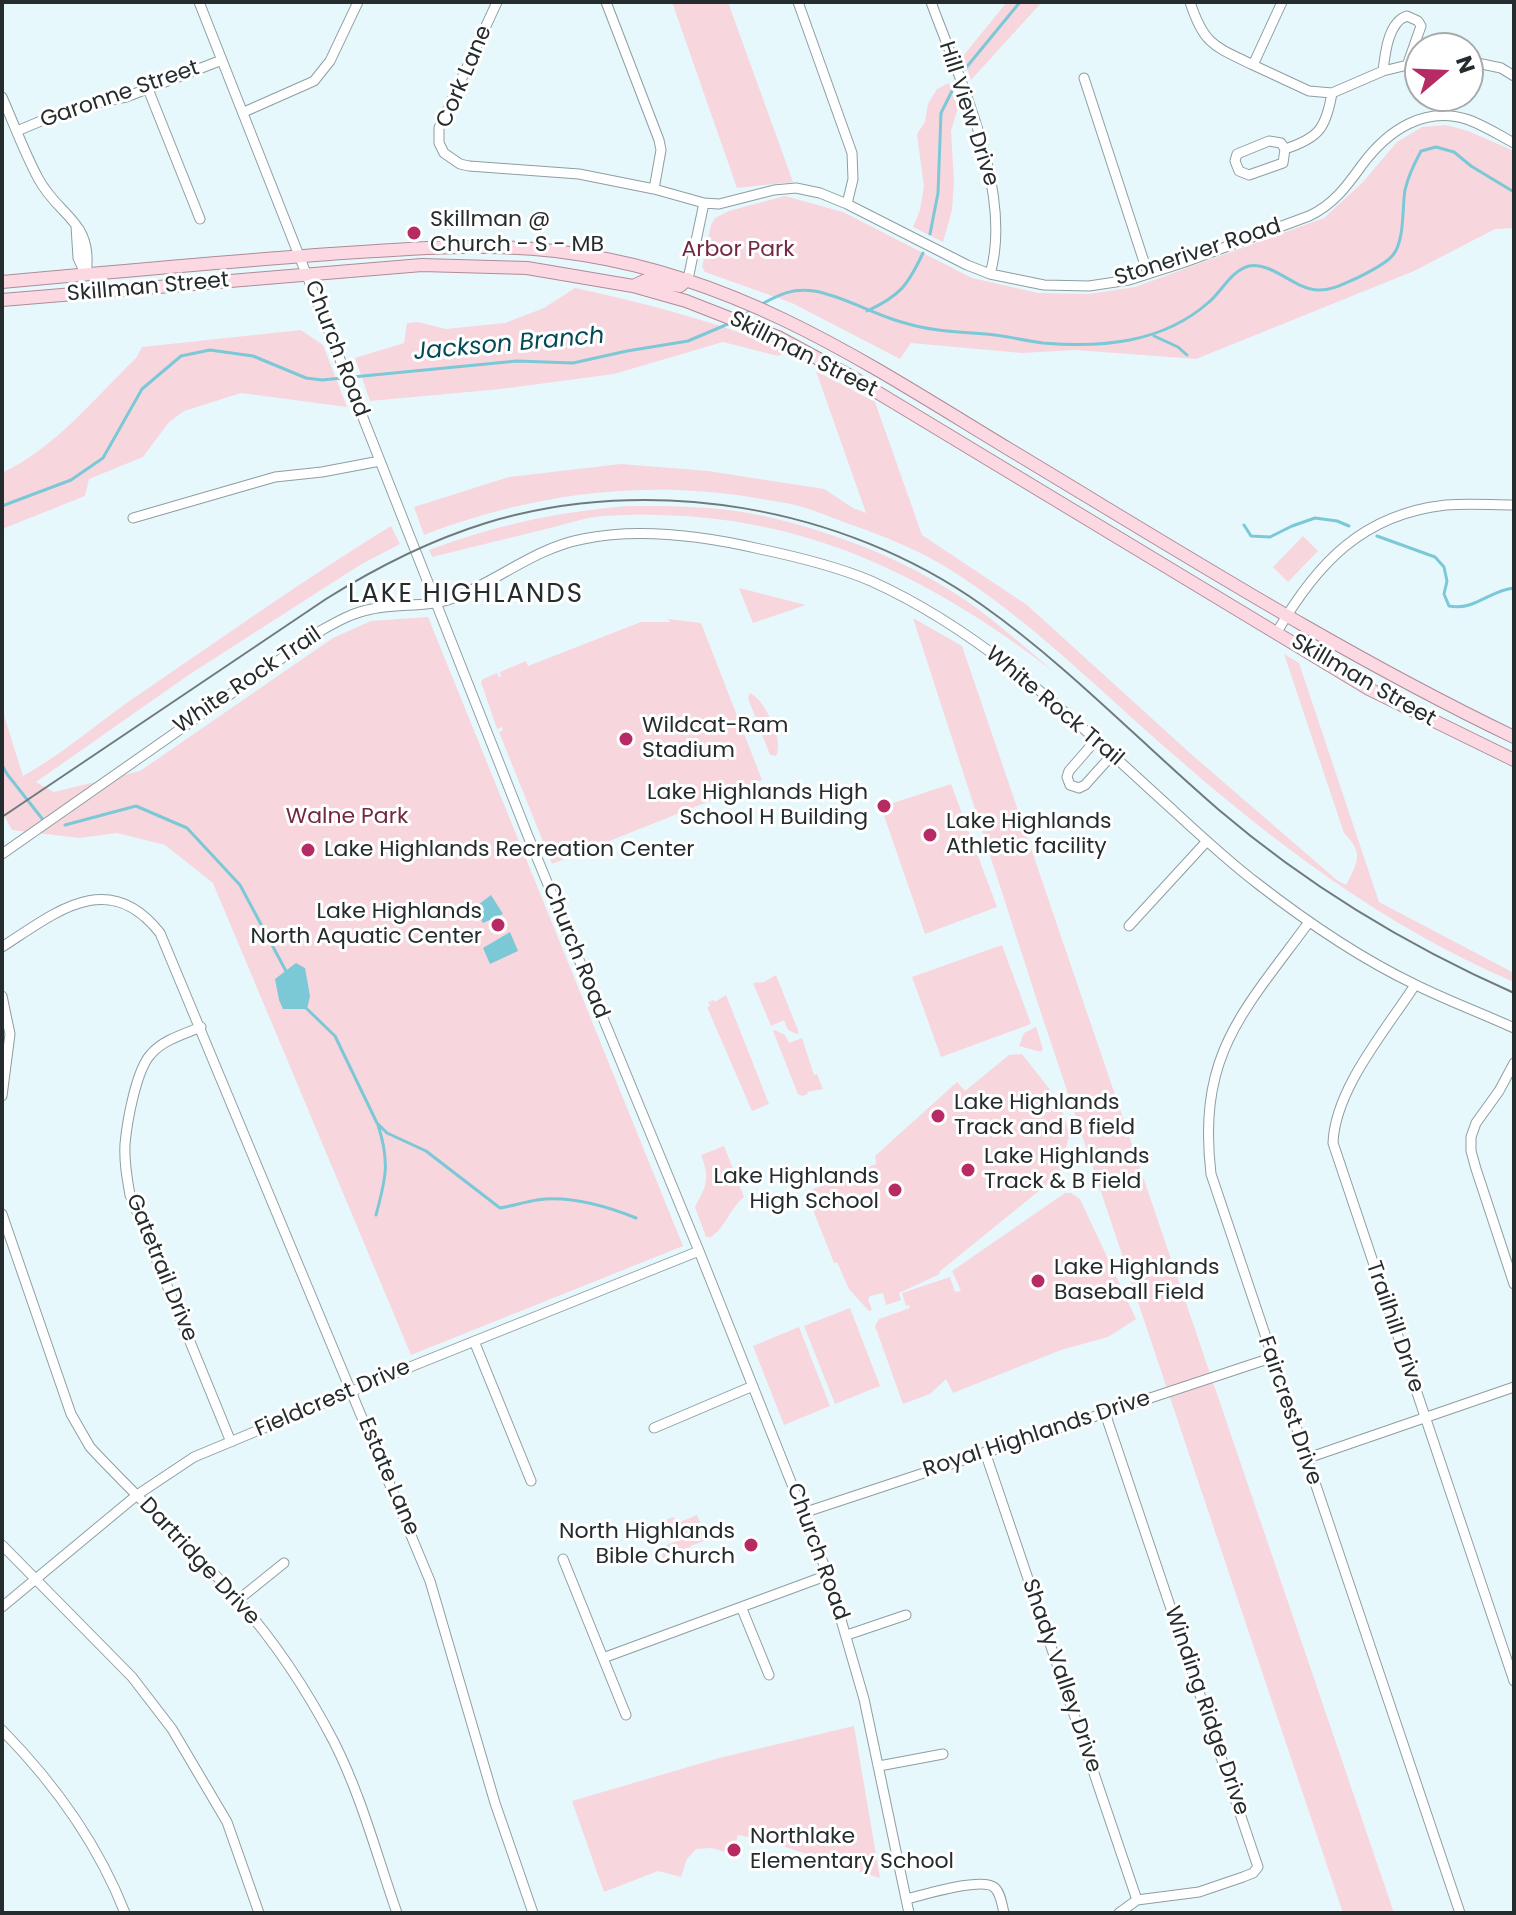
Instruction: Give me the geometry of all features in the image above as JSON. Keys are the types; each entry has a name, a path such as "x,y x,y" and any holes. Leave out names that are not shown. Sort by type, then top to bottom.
{"main road":[{"name":"Skillman Street","path":"2,282 300,256 495,246 586,255 694,281 771,312 829,341 1408,685 1514,737"},
{"name":"Skillman Street","path":"2,300 422,265 480,265 568,273 686,301 730,316 787,342 852,377 1392,701 1514,760"},
{"path":"86,275 89,293"},
{"path":"633,286 646,280 680,286 694,281"},
{"path":"942,432 954,414"}],"street":[{"name":"Church Road","path":"199,2 528,836 828,1575 847,1635 879,1766 909,1913"},
{"path":"244,112 314,81 330,61 358,2"},
{"name":"Cork Lane","path":"497,2 439,128 439,143 444,153 469,166 579,174 654,189"},
{"path":"606,2 659,140 661,150 654,189 704,203 694,281"},
{"path":"798,2 852,153 853,179 847,204"},
{"name":"Hill View Drive","path":"931,2 993,184 998,239 990,274"},
{"path":"1190,2 1197,24 1209,42 1309,91 1332,93 1404,64"},
{"path":"1253,65 1282,2"},
{"path":"1383,71 1386,48 1398,21 1407,16 1418,21 1421,26 1419,32"},
{"name":"Garonne Street","path":"17,131 72,108 126,97 222,60"},
{"path":"1484,63 1514,76"},
{"path":"1084,78 1148,274"},
{"path":"148,89 200,219"},
{"path":"1285,149 1307,141 1323,126 1332,93"},
{"path":"2,97 43,187 76,226 78,258 86,275"},
{"name":"Stoneriver Road","path":"704,203 719,204 760,192 788,188 809,190 847,204 990,274 1068,287 1114,283 1148,274 1321,211 1339,195 1376,147 1400,127 1415,120 1443,115 1456,117 1487,128 1514,143"},
{"path":"1269,141 1281,143 1285,149 1283,163 1249,175 1239,171 1235,161 1241,151 1269,141"},
{"path":"133,518 275,477 380,461"},
{"path":"1277,632 1320,567 1374,526 1398,516 1445,505 1514,505"},
{"name":"White Rock Trail","path":"2,854 322,630 351,615 373,608 437,603 479,588 539,552 585,538 681,536 726,541 835,568 907,599 960,631 1015,669 1207,841 1309,922 1359,955 1415,985 1514,1028"},
{"path":"1095,741 1069,771 1067,777 1070,785 1079,788 1085,785 1112,755"},
{"path":"1129,926 1207,841"},
{"name":"Estate Lane","path":"2,947 64,907 99,898 122,902 142,913 163,939 430,1581 495,1803 533,1913"},
{"name":"Faircrest Drive","path":"1309,922 1239,1018 1214,1073 1207,1142 1211,1174 1460,1913"},
{"name":"Trailhill Drive","path":"1415,985 1347,1090 1334,1125 1333,1143 1514,1681"},
{"path":"2,996 10,1034 2,1096"},
{"name":"Gatetrail Drive","path":"201,1027 161,1044 149,1055 133,1101 125,1144 125,1169 130,1195 231,1442"},
{"path":"1514,1063 1476,1123 1471,1137 1473,1160 1514,1284"},
{"name":"Dartridge Drive","path":"2,1214 75,1422 90,1447 238,1600 266,1635 334,1742 397,1913"},
{"name":"Fieldcrest Drive","path":"2,1607 137,1495 181,1464 352,1391 699,1251"},
{"path":"474,1341 531,1481"},
{"name":"Royal Highlands Drive","path":"803,1513 1271,1358"},
{"path":"654,1428 753,1386"},
{"path":"1305,1459 1514,1387"},
{"name":"Winding Ridge Drive","path":"1105,1413 1258,1867 1253,1873 1199,1892 1137,1900 1119,1913"},
{"name":"Shady Valley Drive","path":"985,1452 1137,1900"},
{"path":"2,1545 132,1677 185,1748 227,1822 259,1913"},
{"path":"563,1559 626,1715"},
{"path":"238,1600 284,1563"},
{"path":"603,1658 828,1575"},
{"path":"742,1609 769,1675"},
{"path":"847,1635 906,1615"},
{"path":"2,1730 66,1803 103,1865 125,1913"},
{"path":"879,1766 943,1754"},
{"path":"906,1899 982,1882 995,1887 1004,1913"}],"green space":[{"path":"672,2 728,2 793,182 737,188"},
{"path":"1007,2 1042,2 971,80 963,56"},
{"path":"949,83 958,108 951,131 952,210 943,242 913,227 924,187 917,134 925,122 928,104 937,89"},
{"name":"Arbor Park","path":"1446,125 1514,151 1514,228 1495,229 1414,271 1196,359 1075,350 1022,353 911,343 900,359 792,303 705,272 702,267 715,218 729,211 785,196 843,212 972,278 1038,293 1089,294 1135,287 1324,218 1362,183 1397,142 1422,127"},
{"path":"575,288 683,315 788,351 778,356 723,342 614,374 501,389 370,401 355,358 404,343 407,323 418,322 446,329 505,323 544,308"},
{"path":"301,330 323,345 347,407 241,393 184,411 169,422 143,457 89,479 85,496 2,529 2,473 57,436 136,358 142,347"},
{"path":"816,371 875,402 922,535 1027,605 1191,754 1346,885 1356,864 1357,852 1344,833 1284,654 1299,663 1379,902 1514,973 1514,982 1419,935 1331,879 1207,783 1007,610 938,562 890,539 794,505 713,492 671,490 587,494 546,500 505,509 424,535 414,507 509,477 621,464 708,471 824,489 866,513"},
{"path":"628,506 673,506 749,513 835,536 891,558 944,586 1001,627 1053,671 1001,633 897,572 787,532 729,521 668,515 603,516 432,557 429,550 527,521"},
{"name":"Walne Park","path":"391,526 400,544 360,565 190,674 36,782 54,792 140,771 333,638 371,621 428,617 683,1246 411,1355 213,883 165,845 117,833 79,838 12,830 2,812 2,709 23,776 258,612"},
{"path":"1303,536 1318,551 1288,582 1273,567"},
{"path":"739,588 806,605 753,623"},
{"path":"913,618 962,646 1394,1913 1343,1913 1044,1022"},
{"name":"Wildcat-Ram Stadium","path":"668,619 701,623 762,780 552,864 499,732 503,730 502,727 497,729 481,682 497,673 501,677 500,672 526,661 528,666 641,622 670,622"},
{"path":"750,693 762,704 772,722 778,741 776,756 770,755 748,698"},
{"name":"Lake Highlands Athletic facility","path":"951,784 997,907 925,934 881,807"},
{"path":"1002,945 1031,1024 941,1057 912,977"},
{"path":"776,975 797,1034 788,1030 784,1020 771,1026 753,983 764,982"},
{"path":"726,995 769,1104 752,1111 707,1007 710,1006 708,1002 715,1002"},
{"path":"1036,1027 1043,1049 1041,1052 1019,1046 1024,1033"},
{"path":"775,1030 785,1035 789,1043 802,1038 814,1075 817,1074 823,1089 802,1096 798,1094"},
{"name":"Lake Highlands Track & B Field","path":"1022,1054 1051,1091 1064,1116 1069,1134 1061,1173 940,1274 899,1293 901,1300 886,1305 883,1293 870,1296 868,1299 872,1310 869,1311 849,1289 837,1262 834,1263 806,1192 876,1164 875,1156 957,1082 965,1091 1009,1055"},
{"path":"724,1146 744,1197 716,1233 706,1237 695,1207 706,1182 701,1155"},
{"name":"Lake Highlands Baseball Field","path":"1065,1193 1080,1199 1136,1319 1108,1337 1061,1350 953,1393 946,1379 930,1394 903,1404 875,1326 879,1319 910,1308 906,1306 902,1293 950,1277 955,1292 961,1291 952,1271"},
{"path":"850,1308 880,1386 835,1404 804,1326"},
{"path":"799,1327 830,1406 784,1425 753,1346"},
{"path":"697,1515 707,1540 662,1560 664,1546 686,1537 688,1541 680,1522"},
{"path":"674,1517 683,1536 671,1541 663,1521"},
{"name":"Northlake Elementary School","path":"854,1726 880,1878 767,1841 738,1835 732,1854 712,1848 696,1849 687,1859 681,1877 658,1871 604,1892 572,1801 719,1758"}],"water":[{"path":"491,895 503,914 483,923 474,908"},
{"path":"510,932 518,951 490,964 483,948"},
{"path":"296,963 305,968 310,996 307,1009 283,1009 275,979"}],"waterway":[{"path":"965,69 1020,2"},
{"path":"930,234 938,193 941,113 953,89"},
{"name":"Jackson Branch","path":"762,304 787,293 814,291 893,320 927,328 1043,343 1087,344 1131,340 1191,316 1232,277 1249,266 1267,268 1308,289 1322,290 1343,284 1381,265 1397,249 1406,185 1421,151 1436,147 1454,152 1514,192"},
{"path":"867,311 902,288 923,253"},
{"name":"Jackson Branch","path":"738,318 752,310"},
{"name":"Jackson Branch","path":"2,506 71,480 103,458 142,389 181,356 210,350 253,356 306,378 322,380 517,361 573,363 688,341 728,324"},
{"path":"1154,336 1178,347 1187,355"},
{"path":"1244,525 1251,536 1270,537 1315,518 1349,526"},
{"path":"1377,536 1435,557 1444,567 1447,581 1444,594 1449,606 1467,606 1514,588"},
{"path":"2,765 44,821"},
{"path":"65,825 136,806 187,828 240,885 287,973"},
{"path":"306,1008 335,1036 377,1123 387,1133 426,1151 500,1208 537,1200 562,1199 600,1206 636,1218"},
{"path":"376,1215 385,1170 378,1125"}],"tram line":[{"path":"2,817 326,599 384,566 444,538 486,523 549,508 613,501 678,501 743,508 807,522 868,543 927,571 982,605 1044,653 1219,810 1288,864 1398,934 1514,993"}],"place":[{"name":"Skillman @ Church - S - MB","path":"414,233"},
{"name":"Wildcat-Ram Stadium","path":"626,739"},
{"name":"Lake Highlands High School H Building","path":"884,806"},
{"name":"Lake Highlands Athletic facility","path":"930,835"},
{"name":"Lake Highlands Recreation Center","path":"308,850"},
{"name":"Lake Highlands North Aquatic Center","path":"498,925"},
{"name":"Lake Highlands Track and B field","path":"938,1116"},
{"name":"Lake Highlands Track & B Field","path":"968,1170"},
{"name":"Lake Highlands High School","path":"895,1190"},
{"name":"Lake Highlands Baseball Field","path":"1038,1281"},
{"name":"North Highlands Bible Church","path":"751,1545"},
{"name":"Northlake Elementary School","path":"734,1850"}],"district":[{"name":"LAKE HIGHLANDS","path":"466,595"}]}
